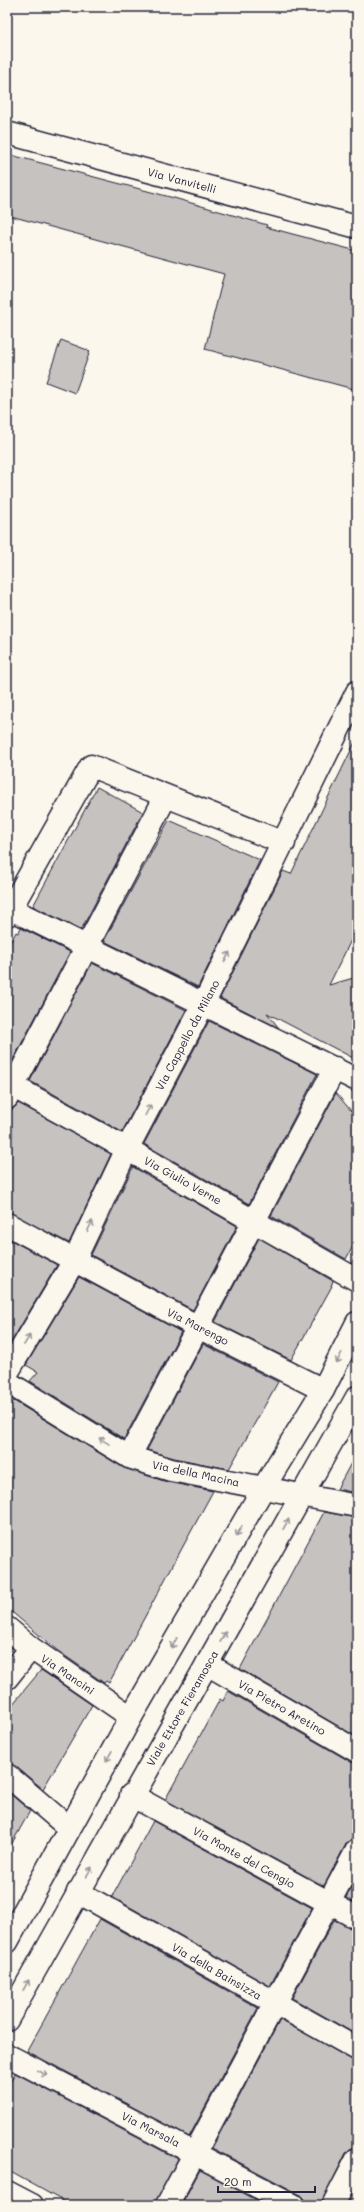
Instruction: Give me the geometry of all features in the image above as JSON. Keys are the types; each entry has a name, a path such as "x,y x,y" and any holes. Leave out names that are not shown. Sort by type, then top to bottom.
{"street":[{"name":"Via Vanvitelli","path":"7,133 357,227"},
{"name":"Via Cappello da Milano","path":"7,1373 74,1261 127,1148 203,1005 357,692"},
{"path":"284,843 91,766 8,910 357,1080"},
{"path":"9,1089 166,796"},
{"path":"129,1457 335,1068"},
{"name":"Via Giulio Verne","path":"9,1089 127,1148 357,1280"},
{"name":"Via Marengo","path":"7,1224 198,1327 323,1390"},
{"path":"7,1942 132,1716 264,1487 323,1390 357,1323"},
{"name":"Via della Macina","path":"7,1382 129,1457 171,1470 357,1506"},
{"name":"Viale Ettore Fieramosca","path":"7,2020 132,1795 357,1397"},
{"name":"Via Mancini","path":"7,1628 31,1648 132,1716"},
{"path":"7,1678 31,1648"},
{"name":"Via Pietro Aretino","path":"207,1664 357,1751"},
{"path":"7,1775 69,1828"},
{"name":"Via Monte del Cengio","path":"132,1795 357,1918"},
{"path":"167,2205 194,2152 357,1850"},
{"name":"Via della Bainsizza","path":"78,1892 357,2049"},
{"name":"Via Marsala","path":"7,2055 293,2205"},
{"path":"333,2205 357,2159"},
{"path":"7,2192 32,2205"}],"building":[{"path":"7,154 174,198 267,225 266,227 357,251 357,390 205,349 224,274 7,215"},
{"path":"61,340 90,351 75,393 46,382"},
{"path":"357,738 357,928 329,985 357,977 357,1060 267,1013 279,1028 220,998 283,871 291,874"},
{"path":"97,787 143,812 81,930 33,906"},
{"path":"169,820 260,860 198,987 104,941"},
{"path":"21,928 70,952 7,1071 7,949 16,932 18,933"},
{"path":"92,963 186,1010 122,1132 30,1081"},
{"path":"209,1021 317,1074 249,1204 144,1144"},
{"path":"336,1093 357,1118 357,1239 346,1259 271,1216"},
{"path":"18,1103 111,1154 69,1243 7,1212 7,1110 13,1109"},
{"path":"133,1167 237,1226 193,1310 91,1255"},
{"path":"7,1238 57,1265 7,1349"},
{"path":"259,1238 333,1281 332,1286 291,1360 215,1322"},
{"path":"79,1277 181,1332 124,1439 30,1381 38,1372 26,1365"},
{"path":"203,1344 278,1382 229,1469 174,1458 147,1450"},
{"path":"14,1401 124,1468 167,1482 213,1491 109,1683 106,1681 104,1683 58,1651 7,1608 7,1409"},
{"path":"357,1452 357,1493 337,1489"},
{"path":"324,1512 357,1518 357,1737 240,1669"},
{"path":"41,1670 92,1705 43,1789 15,1766 7,1763 7,1711"},
{"path":"228,1691 351,1762 357,1763 357,1838 351,1839 346,1844 324,1886 165,1800 220,1699 223,1701"},
{"path":"7,1791 30,1811 7,1852"},
{"path":"153,1821 312,1908 270,1986 112,1897"},
{"path":"357,1876 357,1904 346,1898"},
{"path":"100,1919 258,2008 189,2137 27,2051"},
{"path":"334,1920 357,1930 357,2035 292,1998"},
{"path":"280,2020 357,2061 357,2147 351,2148 346,2153 321,2205 305,2205 304,2199 299,2194 212,2148"},
{"path":"15,2073 178,2159 155,2205 70,2205 7,2170 7,2088"},
{"path":"200,2170 266,2205 181,2205"},
{"path":"357,2186 357,2205 347,2205"}]}
